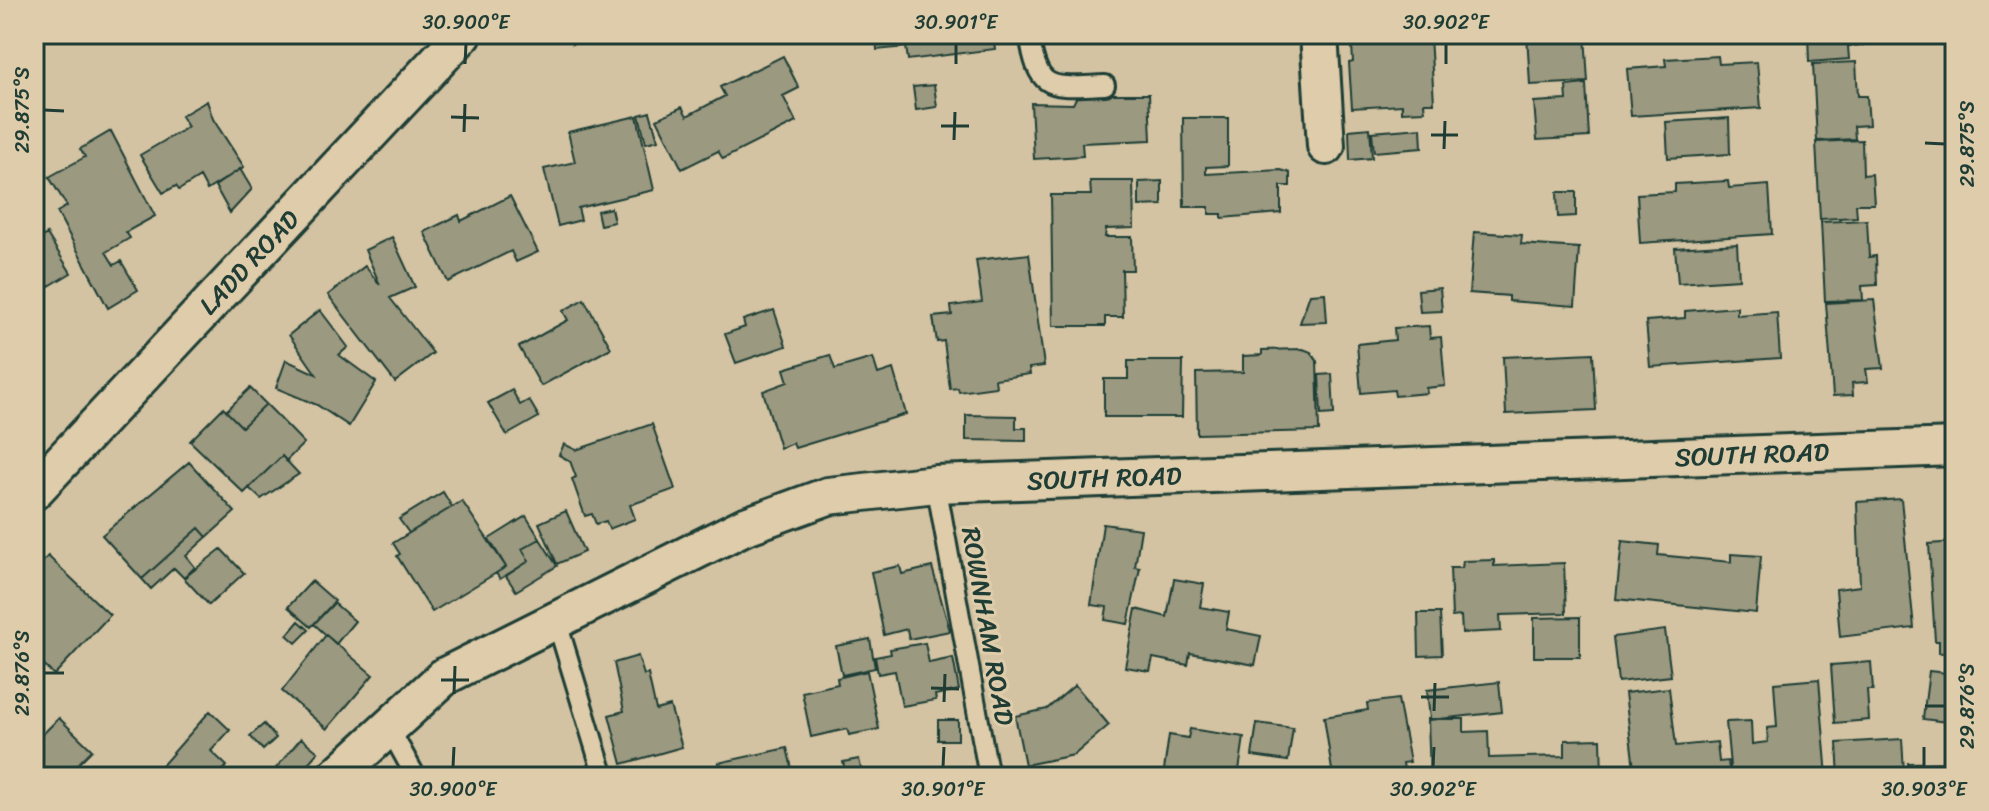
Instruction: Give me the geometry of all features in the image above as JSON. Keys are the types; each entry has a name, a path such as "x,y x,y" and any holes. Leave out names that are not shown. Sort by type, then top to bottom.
{"street":[{"name":"LADD ROAD","path":"34,491 463,34"},
{"path":"1319,34 1326,146"},
{"name":"SOUTH ROAD","path":"335,777 445,676 743,527 828,496 936,484 1955,447"}],"lane":[{"path":"1029,34 1034,65 1041,77 1059,86 1105,85"},
{"name":"ROWNHAM ROAD","path":"936,484 989,777"},
{"path":"556,619 604,777"},
{"path":"388,726 416,777"}],"building":[{"path":"564,34 585,34 572,44"},
{"path":"876,34 993,34 995,49 908,60 906,47 877,50"},
{"path":"1422,34 1430,36 1434,103 1424,103 1425,111 1402,112 1402,105 1352,108 1349,63 1353,62 1352,45"},
{"path":"1527,34 1585,34 1588,82 1530,85"},
{"path":"1808,34 1862,34 1863,45 1848,46 1849,59 1809,62"},
{"path":"783,56 799,88 783,96 796,122 723,159 718,151 682,169 657,119 682,107 687,116 725,96 720,87"},
{"path":"1718,56 1719,64 1757,62 1761,108 1631,116 1627,69 1666,66 1665,59"},
{"path":"1856,62 1858,96 1867,96 1869,125 1854,126 1855,139 1817,141 1813,64"},
{"path":"1586,84 1589,137 1537,140 1534,102 1567,100 1566,86"},
{"path":"934,85 937,107 916,110 913,87"},
{"path":"1149,94 1151,140 1082,143 1083,156 1034,159 1031,103 1073,104 1077,96"},
{"path":"207,101 213,119 244,167 207,190 200,177 179,190 176,186 163,193 140,155 188,127 181,116"},
{"path":"650,112 658,140 646,143 639,115"},
{"path":"637,116 654,190 578,208 581,220 558,226 544,169 575,162 568,132"},
{"path":"1183,118 1228,118 1228,166 1206,167 1206,174 1281,170 1290,173 1290,186 1281,186 1281,213 1222,218 1222,214 1209,214 1209,207 1184,207"},
{"path":"1729,118 1730,154 1668,158 1666,122"},
{"path":"1370,128 1372,158 1350,160 1349,130"},
{"path":"1421,128 1422,148 1374,152 1372,132"},
{"path":"111,131 155,216 126,232 130,238 106,252 114,265 121,261 138,290 108,308 57,212 67,206 49,177 85,157 80,149"},
{"path":"1862,140 1863,175 1872,174 1874,204 1856,204 1857,217 1820,219 1816,142"},
{"path":"240,169 252,189 230,213 215,186"},
{"path":"1090,181 1133,181 1134,228 1106,229 1105,237 1132,237 1133,270 1122,270 1123,317 1105,317 1105,326 1053,326 1051,195 1091,195"},
{"path":"1162,181 1162,205 1139,206 1139,182"},
{"path":"1728,181 1729,188 1769,185 1772,234 1640,243 1637,194 1675,192 1675,184"},
{"path":"1557,192 1576,192 1576,216 1558,217"},
{"path":"510,196 538,252 516,262 511,251 448,282 424,232 459,215 461,221"},
{"path":"611,208 614,222 600,225 597,211"},
{"path":"1867,220 1869,257 1876,256 1877,285 1862,286 1863,300 1825,301 1821,222"},
{"path":"1474,232 1522,235 1521,244 1579,248 1575,306 1509,301 1509,296 1469,293"},
{"path":"47,234 71,273 34,295 34,242"},
{"path":"392,237 415,287 390,298 433,353 395,382 328,295 365,266 380,285 365,250"},
{"path":"1737,244 1739,279 1678,283 1675,248"},
{"path":"1029,254 1044,366 1029,368 1030,374 995,379 996,387 959,392 958,388 950,389 944,341 937,342 933,317 952,315 951,306 982,302 976,260"},
{"path":"1440,288 1442,311 1420,312 1418,290"},
{"path":"1325,293 1327,322 1300,323 1310,294"},
{"path":"584,299 611,348 541,386 519,347 568,320 563,311"},
{"path":"1874,300 1883,368 1866,369 1868,382 1852,383 1853,395 1833,396 1826,303"},
{"path":"1737,307 1737,315 1777,312 1780,358 1650,367 1646,321 1685,318 1685,311"},
{"path":"320,310 348,347 339,355 376,382 349,426 317,405 276,388 286,360 316,374 289,335"},
{"path":"774,310 786,346 736,363 725,334 745,327 743,320"},
{"path":"1429,326 1430,338 1441,337 1445,386 1426,388 1427,393 1395,396 1394,390 1361,393 1357,344 1395,340 1394,328"},
{"path":"1303,349 1311,352 1317,361 1319,431 1197,434 1196,373 1243,372 1243,356 1262,355 1262,350"},
{"path":"1593,353 1596,410 1506,414 1503,357"},
{"path":"830,355 835,369 873,358 878,374 893,369 906,414 795,448 793,443 780,448 763,391 788,382 784,369"},
{"path":"1128,361 1183,361 1182,417 1104,417 1104,379 1128,379"},
{"path":"1332,374 1334,414 1321,415 1319,375"},
{"path":"250,388 266,404 242,427 226,411"},
{"path":"512,390 520,405 529,400 539,417 507,435 488,403"},
{"path":"266,404 304,443 286,461 282,456 244,493 190,441 223,408 242,427"},
{"path":"966,415 1016,416 1016,428 1026,428 1026,441 966,440"},
{"path":"652,424 675,489 630,505 635,519 609,529 606,521 596,524 592,514 585,516 572,479 576,477 570,461 559,455 564,444 576,450"},
{"path":"282,456 299,474 261,499 249,488"},
{"path":"189,462 235,512 207,537 199,528 142,579 102,535"},
{"path":"443,492 452,507 409,533 399,519"},
{"path":"1901,499 1914,628 1840,637 1836,589 1860,586 1857,502"},
{"path":"462,501 506,567 432,612 397,556 400,554 393,543"},
{"path":"566,511 584,552 557,564 539,523"},
{"path":"526,516 540,539 522,549 529,561 500,579 496,573 506,567 489,539"},
{"path":"1103,524 1141,529 1135,567 1140,568 1128,624 1105,620 1107,607 1091,605"},
{"path":"199,528 207,537 186,556 195,567 184,578 174,568 151,589 142,579"},
{"path":"540,539 557,566 516,591 506,576 529,561 522,549"},
{"path":"1622,541 1659,545 1658,555 1731,562 1731,554 1761,556 1756,613 1616,599"},
{"path":"1955,542 1955,652 1939,653 1939,641 1935,641 1929,544"},
{"path":"221,549 244,573 209,605 184,578"},
{"path":"48,556 110,615 54,675 34,656 34,571"},
{"path":"1494,560 1494,566 1564,563 1566,613 1500,615 1501,631 1462,633 1461,616 1452,617 1450,568 1462,568 1463,561"},
{"path":"900,566 902,574 932,567 950,631 909,639 907,629 884,635 871,572"},
{"path":"1174,579 1204,584 1200,607 1229,612 1226,629 1261,636 1255,665 1190,653 1188,665 1153,658 1150,671 1125,667 1136,609 1167,617"},
{"path":"312,581 335,601 311,627 288,607"},
{"path":"334,603 355,621 336,644 314,624"},
{"path":"1418,613 1440,613 1442,655 1419,656"},
{"path":"1580,617 1580,657 1534,657 1534,618"},
{"path":"299,621 309,630 296,643 287,635"},
{"path":"1665,630 1671,676 1618,682 1613,637"},
{"path":"326,635 373,675 327,729 282,691"},
{"path":"870,639 875,668 842,675 836,646"},
{"path":"925,643 929,663 953,658 959,690 935,695 936,700 902,706 895,671 878,674 875,657 891,654 890,649"},
{"path":"638,656 644,675 648,674 656,710 670,706 682,747 622,764 609,715 624,711 614,663"},
{"path":"1871,662 1873,690 1867,690 1869,720 1835,723 1831,665"},
{"path":"867,671 879,729 849,735 847,729 811,737 802,692 838,684 837,678"},
{"path":"1929,671 1955,674 1955,723 1923,719"},
{"path":"1819,679 1827,777 1731,777 1726,722 1751,721 1752,744 1768,742 1767,728 1777,727 1774,683"},
{"path":"1499,682 1502,712 1430,720 1427,690"},
{"path":"1075,685 1109,725 1074,755 1025,765 1015,716 1047,709"},
{"path":"1669,688 1676,746 1717,742 1719,762 1728,761 1730,777 1635,777 1625,693"},
{"path":"1398,699 1410,762 1403,763 1405,777 1333,777 1324,717 1368,710 1367,703"},
{"path":"210,711 230,730 211,751 227,766 217,777 152,777"},
{"path":"59,718 92,750 65,777 34,777 34,743"},
{"path":"1428,719 1464,719 1464,732 1488,731 1489,758 1565,756 1565,740 1601,739 1602,777 1430,777"},
{"path":"938,720 958,720 958,740 938,740"},
{"path":"1257,723 1293,728 1288,761 1252,756"},
{"path":"264,724 276,738 263,750 250,736"},
{"path":"1190,729 1244,737 1238,777 1163,777 1169,735 1188,738"},
{"path":"301,738 318,752 296,777 287,777 276,768"},
{"path":"1902,739 1904,772 1839,777 1837,743"},
{"path":"787,748 794,777 721,777 718,763"},
{"path":"859,759 863,777 826,777 825,774 845,770 843,762"},
{"path":"1955,762 1955,777 1909,777 1908,763"}]}
